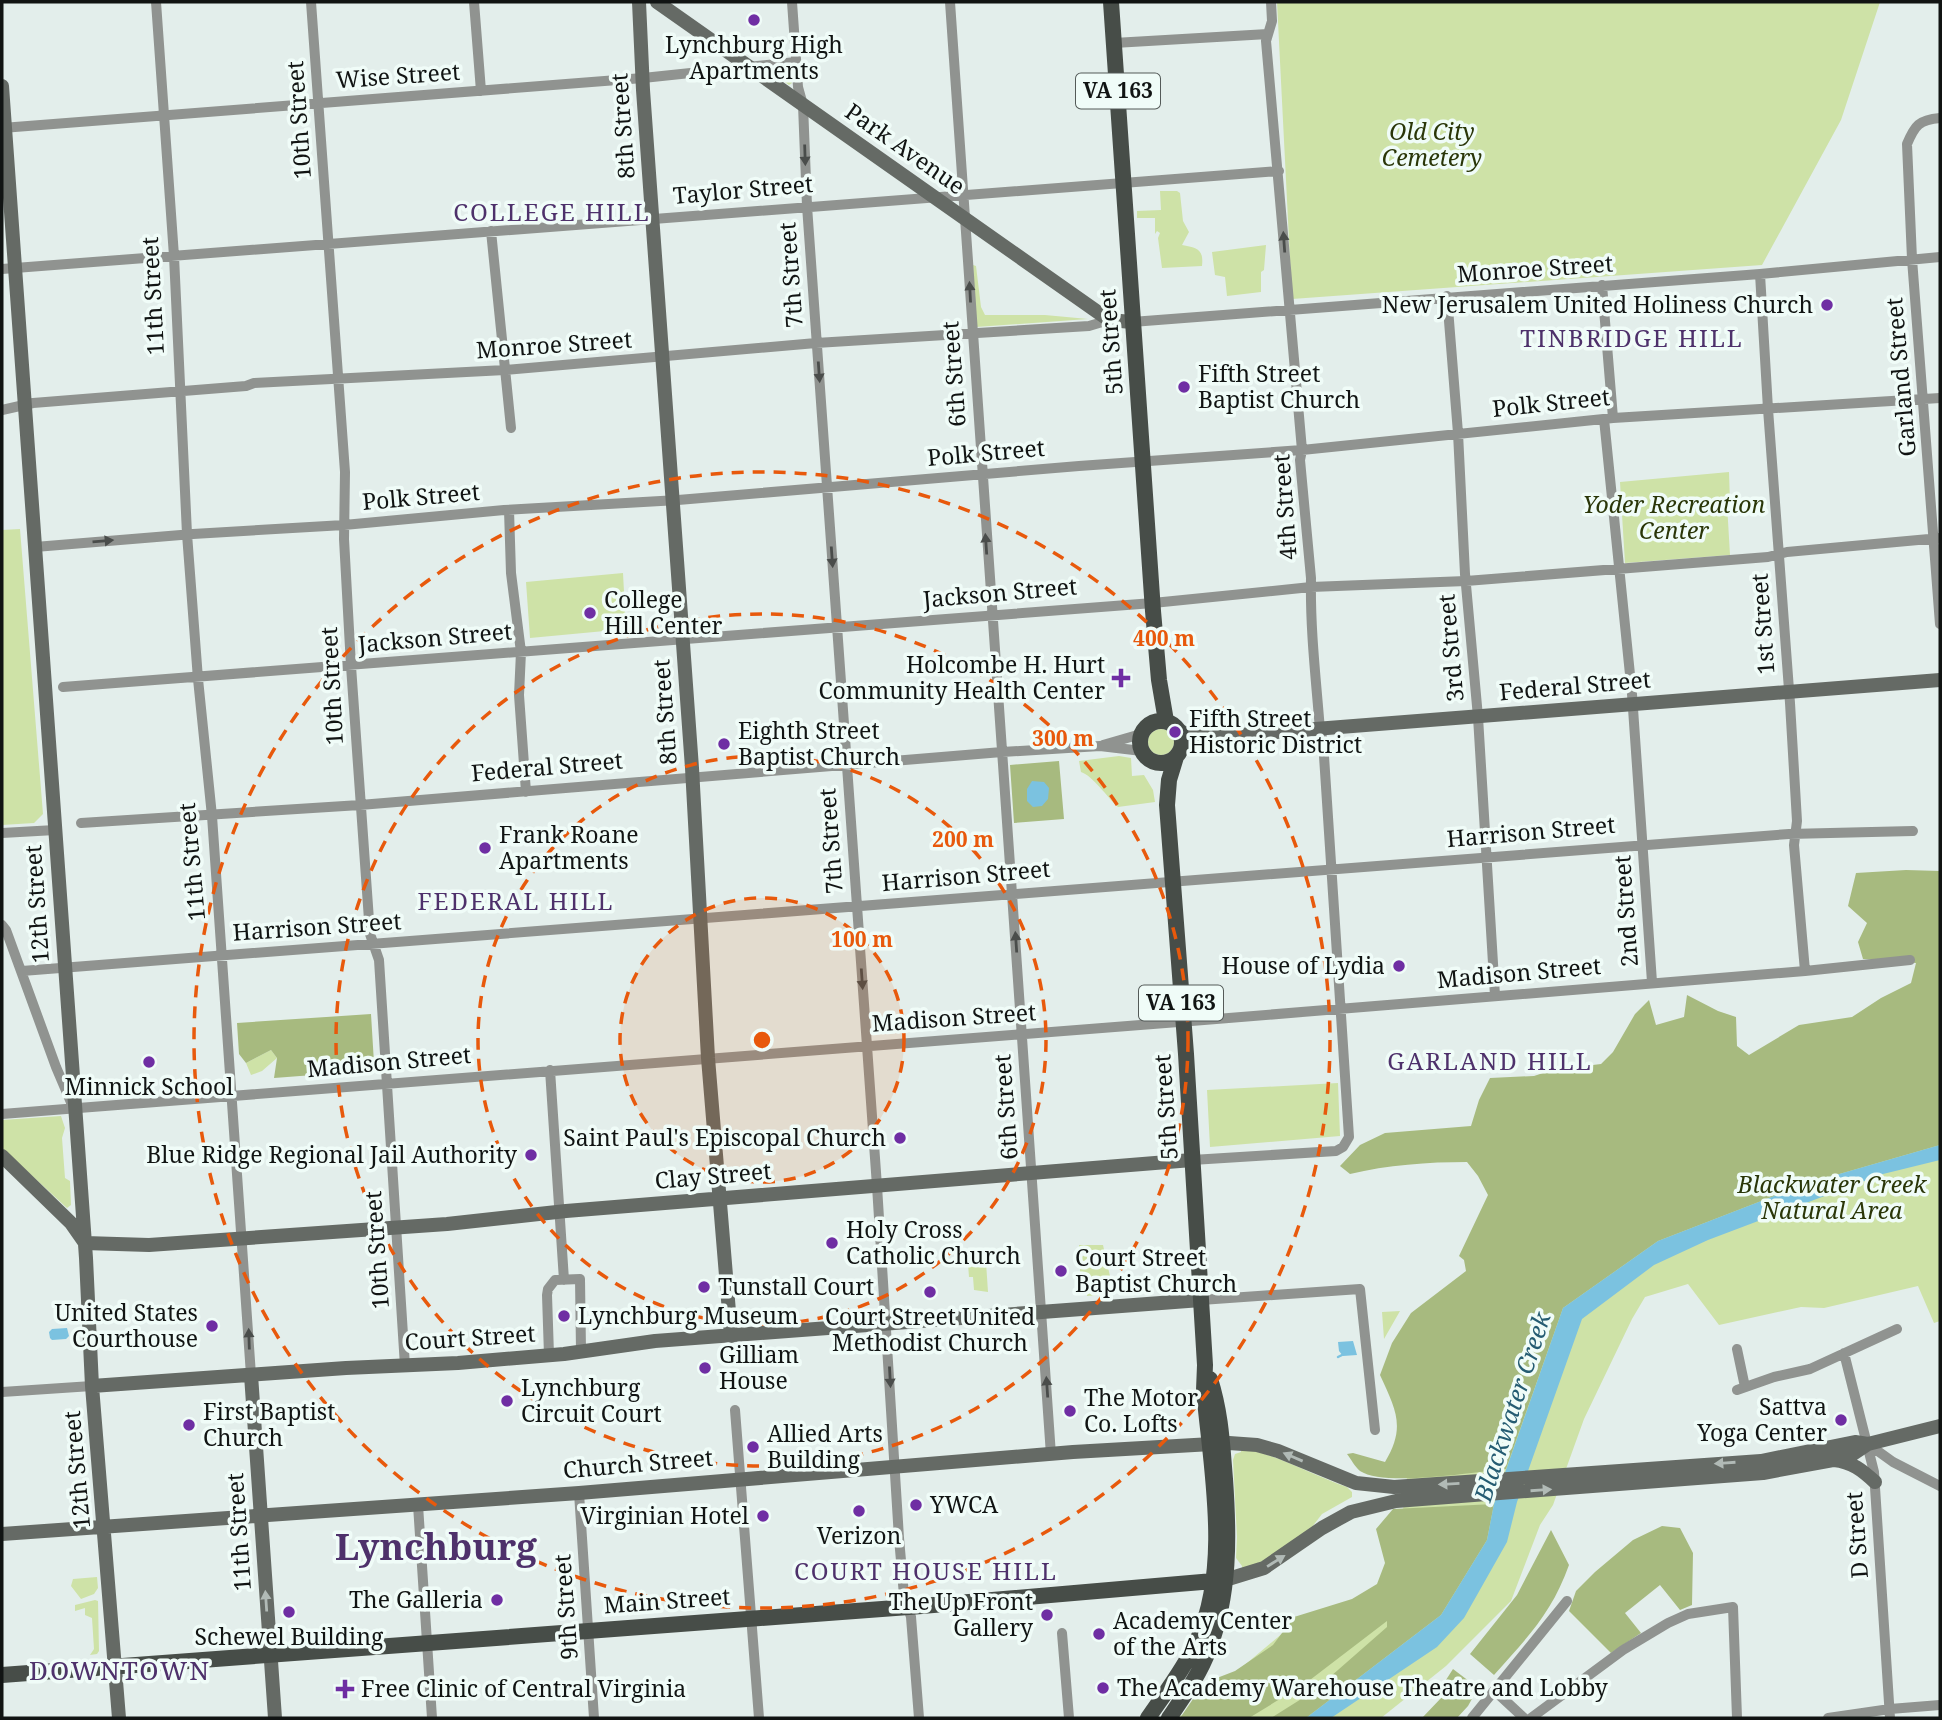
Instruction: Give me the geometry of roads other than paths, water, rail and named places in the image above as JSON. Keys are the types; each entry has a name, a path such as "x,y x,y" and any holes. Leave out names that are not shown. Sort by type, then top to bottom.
{"main road":[{"name":"5th Street","path":"1111,2 1159,680 1153,726 1145,756 1160,781 1167,805"},
{"path":"1145,756 1165,763 1179,745 1174,725 1153,726"},
{"name":"5th Street","path":"1169,1718 1193,1682 1210,1648 1228,1526 1216,1444 1220,1418 1205,1365 1167,805 1169,780 1179,745"},
{"name":"5th Street","path":"1148,1718 1197,1640 1219,1581"},
{"name":"Main Street","path":"2,1675 1219,1581"}],"street":[{"name":"11th Street","path":"156,2 174,256 187,534 212,816 275,1718"},
{"name":"10th Street","path":"311,2 345,472 344,525 360,805 369,929 379,960 405,1366"},
{"path":"474,2 481,91"},
{"name":"8th Street","path":"639,2 642,78 692,777 708,1058 731,1336"},
{"name":"Park Avenue","path":"657,2 1109,320 1132,322"},
{"name":"7th Street","path":"792,2 798,87 803,105 816,343 904,1595 911,1617 919,1718"},
{"name":"6th Street","path":"950,2 981,475 1052,1455"},
{"name":"4th Street","path":"1271,2 1272,21 1266,41 1302,450 1300,460 1311,587 1309,597 1323,741 1342,1009 1349,1137 1343,1147"},
{"path":"1114,43 1268,33"},
{"name":"Wise Street","path":"3,128 642,78 796,62"},
{"name":"12th Street","path":"2,86 8,268 24,406 35,547 85,1243 92,1385 119,1718"},
{"name":"Garland Street","path":"1940,118 1925,119 1914,128 1907,144 1912,259 1937,538 1940,624"},
{"name":"Taylor Street","path":"8,268 1279,170"},
{"path":"491,231 511,428"},
{"name":"Monroe Street","path":"1132,322 1760,274 1940,257"},
{"name":"1st Street","path":"1760,274 1789,691 1796,834 1794,845 1805,971"},
{"name":"2nd Street","path":"1602,285 1609,418 1652,982"},
{"name":"3rd Street","path":"1447,296 1478,717 1495,996"},
{"name":"Monroe Street","path":"2,410 246,386 254,383 505,370 816,343 1088,326 1109,320"},
{"name":"Polk Street","path":"35,547 187,534 344,525 509,510 828,489 1302,450 1609,418 1940,398"},
{"path":"509,510 511,573 521,652 519,695 526,792"},
{"name":"Jackson Street","path":"62,687 198,679 1153,603 1311,587 1466,581 1620,569 1768,557 1937,538"},
{"name":"Federal Street","path":"1179,745 1214,737 1940,680"},
{"name":"Federal Street","path":"1100,746 1153,726"},
{"name":"Federal Street","path":"81,823 360,805 1002,752 1100,746 1145,756"},
{"path":"2,833 55,830"},
{"name":"Harrison Street","path":"22,971 1642,845 1796,834 1913,831"},
{"path":"2,925 22,971 55,1067 74,1109"},
{"name":"Madison Street","path":"2,1114 1183,1022 1910,960"},
{"path":"550,1070 564,1280"},
{"name":"Clay Street","path":"85,1243 149,1245 398,1227 559,1211 1192,1160 1336,1151 1343,1147"},
{"path":"2,1156 71,1223 85,1243"},
{"path":"549,1355 547,1295 555,1280 580,1279 581,1351"},
{"name":"Court Street","path":"2,1392 405,1366 549,1355 655,1341 1360,1289 1375,1430"},
{"path":"1737,1349 1741,1388 1810,1369 1897,1329"},
{"name":"D Street","path":"1844,1353 1875,1482 1890,1713"},
{"path":"735,1410 759,1718"},
{"path":"1833,1460 1853,1454 1868,1444 1940,1426"},
{"path":"1794,1462 1855,1442 1868,1444 1893,1462 1940,1486"},
{"name":"Church Street","path":"2,1534 1216,1444 1257,1445 1356,1483 1395,1494"},
{"path":"1322,1528 1351,1512 1395,1494 1761,1461 1833,1460 1849,1463 1875,1482"},
{"path":"1322,1528 1358,1497 1356,1483"},
{"name":"9th Street","path":"579,1493 594,1718"},
{"path":"418,1505 432,1718"},
{"name":"Main Street","path":"1219,1581 1264,1568 1322,1528"},
{"path":"1472,1718 1496,1692 1567,1601"},
{"path":"1531,1718 1623,1650 1668,1623 1688,1614 1733,1607 1737,1718"},
{"path":"1062,1633 1069,1718"},
{"path":"1496,1692 1524,1718"},
{"path":"1828,1718 1890,1713 1940,1705"}],"water":[{"path":"1032,781 1044,782 1049,788 1048,799 1042,806 1033,807 1027,801 1027,789"},
{"path":"1940,1145 1940,1160 1883,1174 1708,1240 1654,1265 1582,1319 1517,1502 1507,1542 1464,1618 1437,1647 1331,1718 1306,1718 1441,1615 1487,1540 1494,1504 1563,1308 1658,1241 1808,1183"},
{"path":"67,1328 69,1336 66,1339 50,1338 49,1332 52,1329"},
{"path":"1353,1341 1357,1355 1343,1356 1338,1342"}],"waterway":[{"path":"1338,1357 1342,1355"}],"place":[{"name":"Lynchburg High Apartments","path":"754,20"},
{"name":"New Jerusalem United Holiness Church","path":"1827,305"},
{"name":"Fifth Street Baptist Church","path":"1184,387"},
{"name":"College Hill Center","path":"590,613"},
{"name":"Holcombe H. Hurt Community Health Center","path":"1121,678"},
{"name":"Fifth Street Historic District","path":"1175,732"},
{"name":"Eighth Street Baptist Church","path":"724,744"},
{"name":"Frank Roane Apartments","path":"485,848"},
{"name":"House of Lydia","path":"1399,966"},
{"name":"Minnick School","path":"149,1062"},
{"name":"Saint Paul's Episcopal Church","path":"900,1138"},
{"name":"Blue Ridge Regional Jail Authority","path":"531,1155"},
{"name":"Holy Cross Catholic Church","path":"832,1243"},
{"name":"Court Street Baptist Church","path":"1061,1271"},
{"name":"Tunstall Court","path":"704,1287"},
{"name":"Court Street United Methodist Church","path":"930,1292"},
{"name":"Lynchburg Museum","path":"564,1316"},
{"name":"United States Courthouse","path":"212,1326"},
{"name":"Gilliam House","path":"705,1368"},
{"name":"Lynchburg Circuit Court","path":"507,1401"},
{"name":"The Motor Co. Lofts","path":"1070,1411"},
{"name":"Sattva Yoga Center","path":"1841,1420"},
{"name":"First Baptist Church","path":"189,1425"},
{"name":"Allied Arts Building","path":"753,1447"},
{"name":"YWCA","path":"916,1505"},
{"name":"Verizon","path":"859,1511"},
{"name":"Virginian Hotel","path":"763,1516"},
{"name":"The Galleria","path":"497,1600"},
{"name":"Schewel Building","path":"289,1612"},
{"name":"The Up Front Gallery","path":"1047,1615"},
{"name":"Academy Center of the Arts","path":"1099,1634"},
{"name":"The Academy Warehouse Theatre and Lobby","path":"1103,1688"},
{"name":"Free Clinic of Central Virginia","path":"345,1689"}],"district":[{"name":"COLLEGE HILL","path":"552,213"},
{"name":"TINBRIDGE HILL","path":"1632,339"},
{"name":"FEDERAL HILL","path":"516,902"},
{"name":"GARLAND HILL","path":"1490,1062"},
{"name":"Lynchburg","path":"436,1547"},
{"name":"COURT HOUSE HILL","path":"926,1572"},
{"name":"DOWNTOWN","path":"120,1671"}],"park label":[{"name":"Old City Cemetery","path":"1432,145"},
{"name":"Yoder Recreation Center","path":"1674,518"},
{"name":"Blackwater Creek Natural Area","path":"1832,1198"}],"water label":[{"name":"Blackwater Creek","path":"1513,1407"}]}
